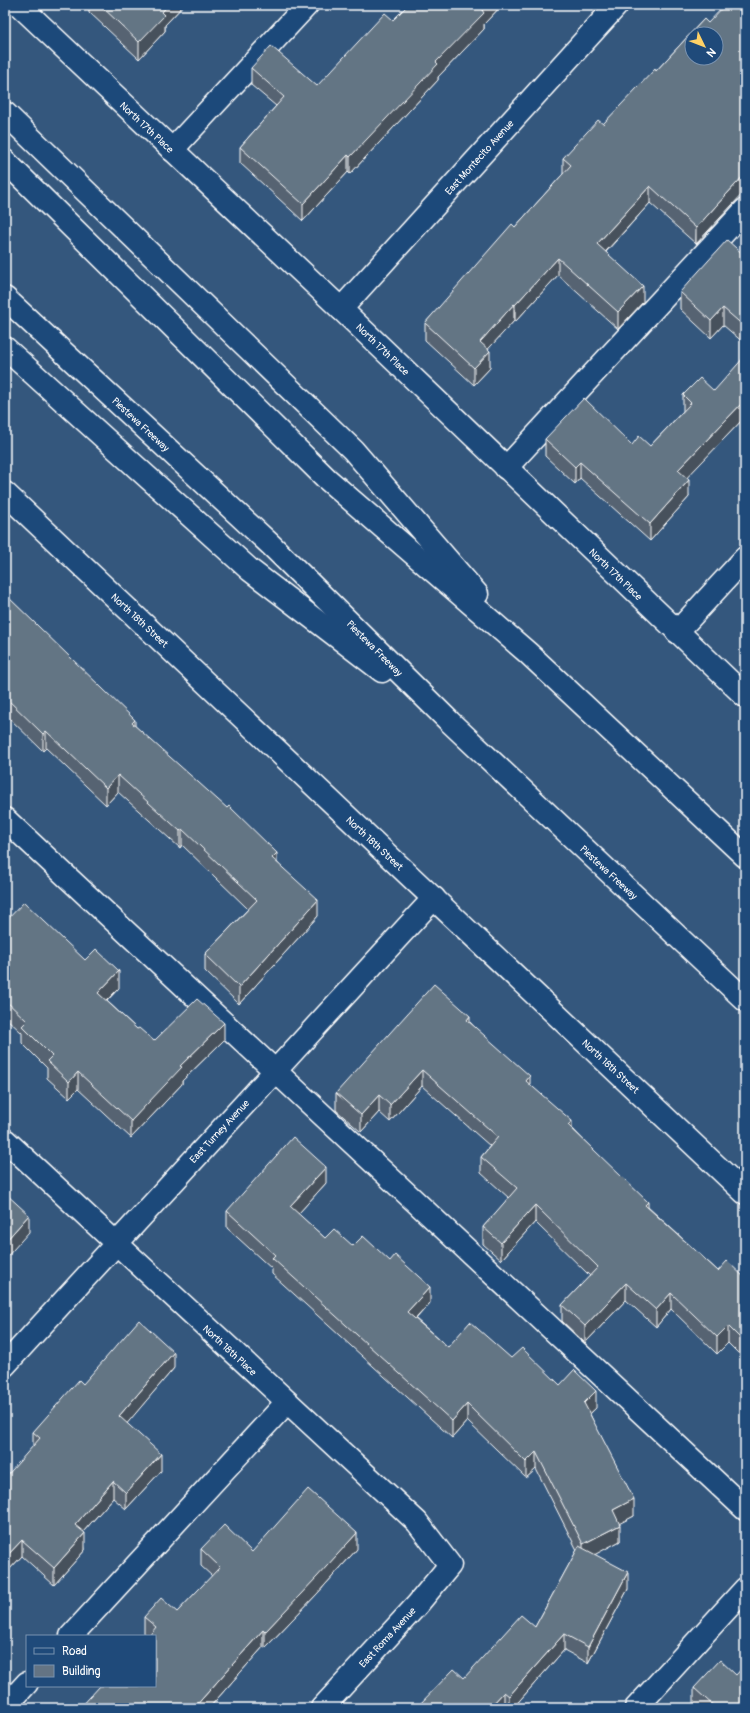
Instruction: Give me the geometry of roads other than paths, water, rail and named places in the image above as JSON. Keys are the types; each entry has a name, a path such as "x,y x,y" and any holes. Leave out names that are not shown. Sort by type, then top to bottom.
{"main road":[{"name":"North 17th Place","path":"19,5 745,696"},
{"path":"172,150 307,5"},
{"name":"East Montecito Avenue","path":"340,309 617,5"},
{"path":"5,113 353,450 528,653"},
{"path":"5,161 327,479 528,653 745,856"},
{"path":"506,468 745,210"},
{"name":"Piestewa Freeway","path":"5,298 271,545 450,722 745,1000"},
{"path":"5,348 250,570 450,722"},
{"name":"North 18th Street","path":"5,493 745,1193"},
{"path":"677,632 745,558"},
{"path":"5,819 745,1509"},
{"name":"East Turney Avenue","path":"5,1365 434,898"},
{"name":"North 18th Place","path":"5,1140 417,1522 450,1565"},
{"path":"72,1635 287,1402"},
{"name":"East Roma Avenue","path":"322,1708 417,1605 450,1565"},
{"path":"636,1708 745,1589"},
{"path":"5,1707 26,1684"}]}
